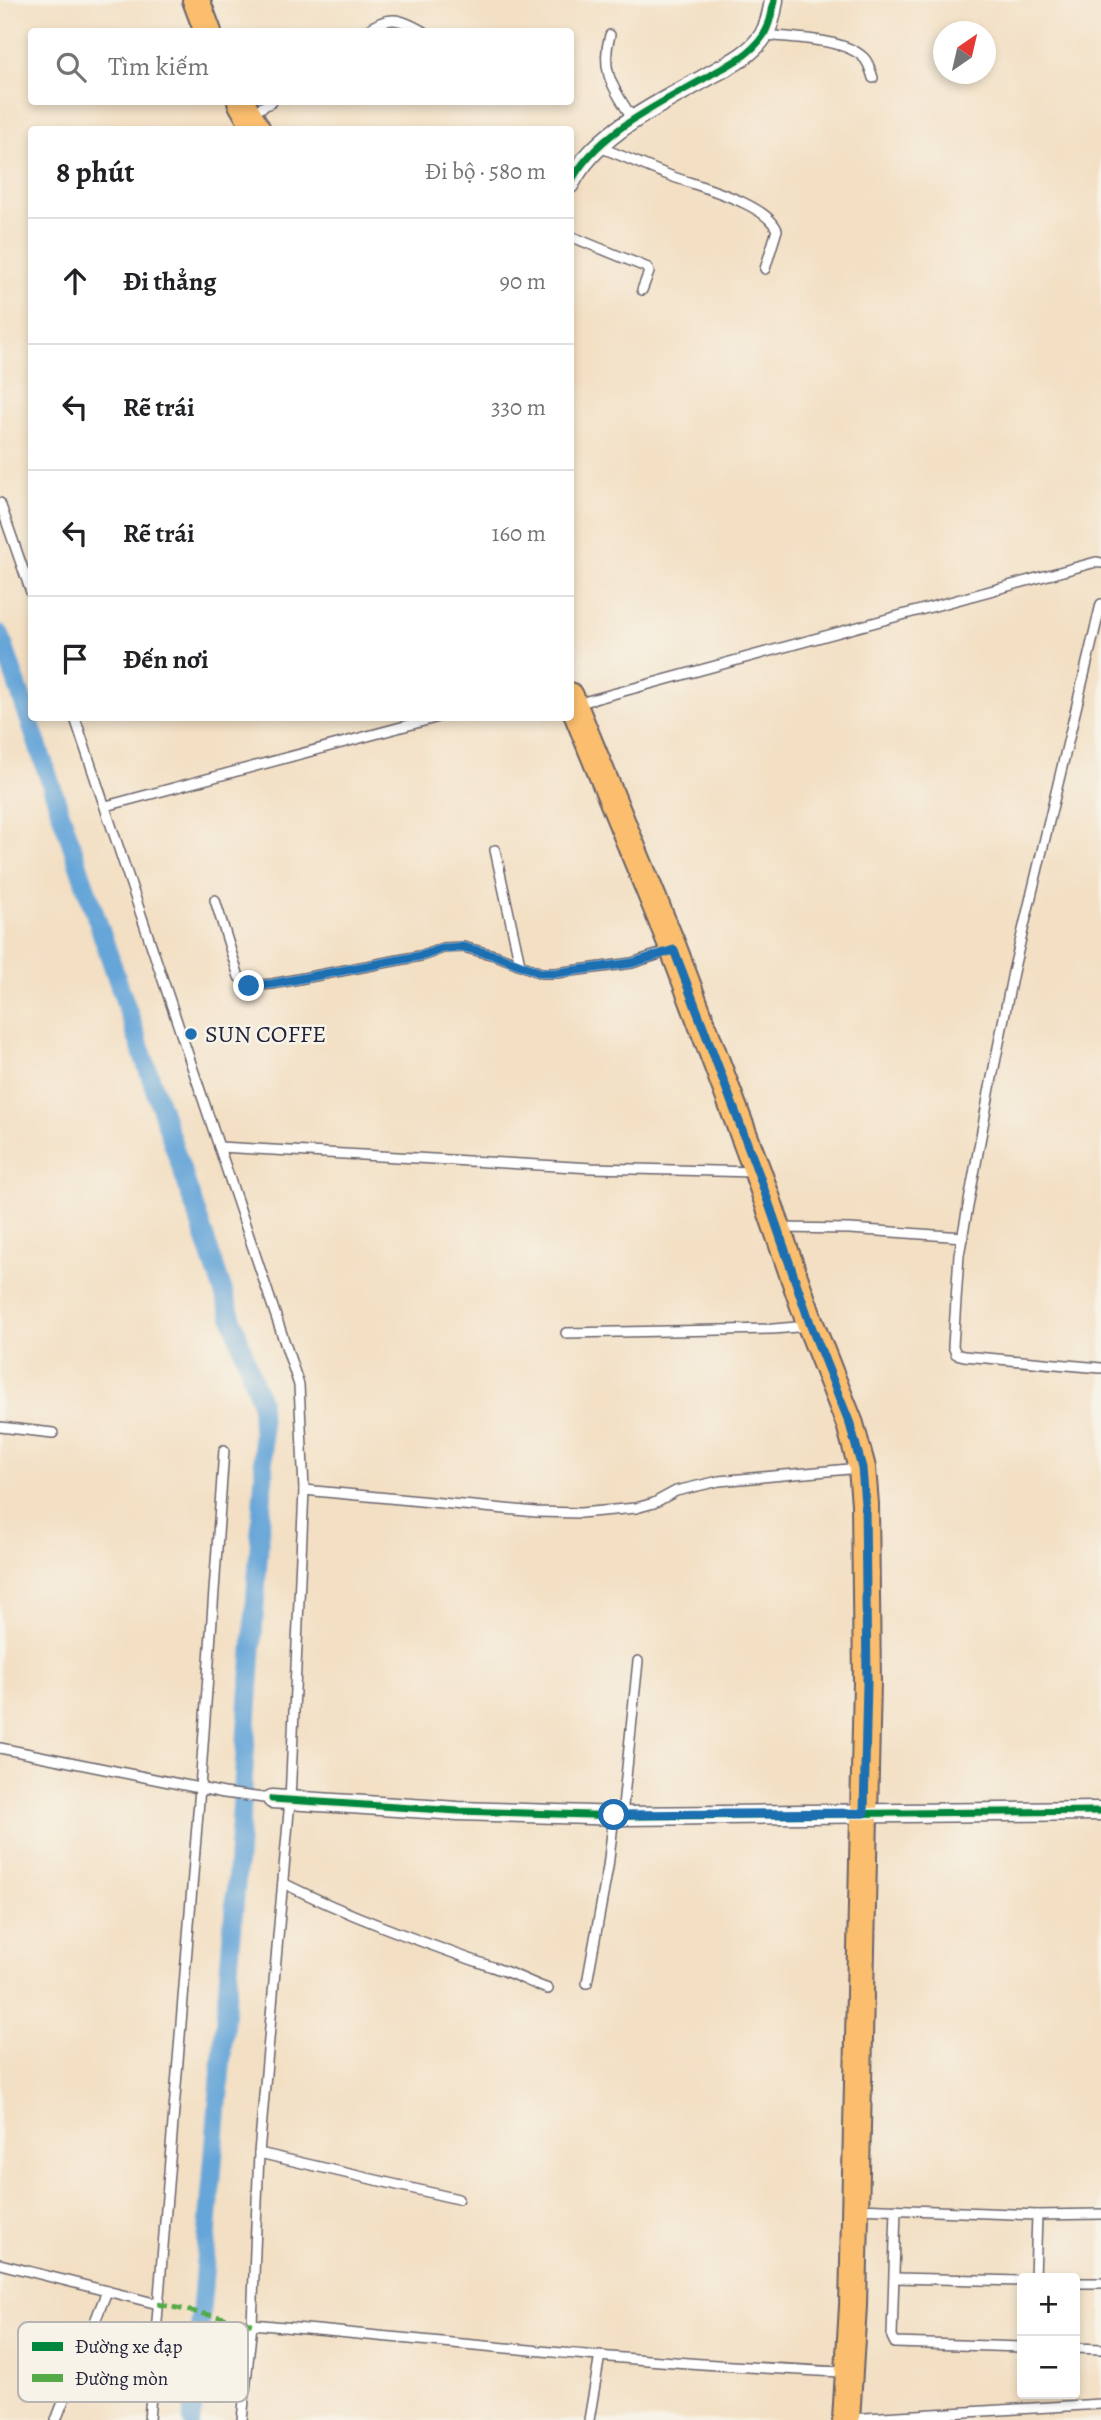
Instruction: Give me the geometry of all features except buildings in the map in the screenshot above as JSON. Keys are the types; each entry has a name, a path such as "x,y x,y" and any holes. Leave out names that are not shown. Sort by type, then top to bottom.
{"main road":[{"path":"196,0 206,28"},
{"path":"574,705 674,950 758,1172 811,1326 850,1424 862,1468 865,1504 867,1682 855,2208 846,2419"}],"street":[{"path":"574,176 612,133 744,56 763,35 772,14 774,0"},
{"path":"281,1799 458,1811 618,1815 1101,1811"}],"lane":[{"path":"370,28 377,22 393,18 415,28"},
{"path":"610,35 605,52 606,68 615,91 634,121"},
{"path":"763,35 821,42 851,49 866,59 873,78"},
{"path":"248,115 266,105"},
{"path":"599,147 713,191 769,218 777,230 765,269"},
{"path":"574,238 648,268 642,290"},
{"path":"0,503 28,584"},
{"path":"574,699 1096,562 1101,563"},
{"path":"1101,604 1013,972 959,1255 953,1346 956,1354 964,1356 1101,1368"},
{"path":"76,721 299,1385 304,1490 281,1799 284,1883 260,2153 248,2367"},
{"path":"106,806 424,721"},
{"path":"495,850 520,964"},
{"path":"215,900 239,977 249,986 425,955 443,948 463,947 483,951 541,973 632,963 674,950"},
{"path":"219,1147 592,1168 758,1172"},
{"path":"777,1228 850,1228 963,1237"},
{"path":"566,1333 811,1326"},
{"path":"0,1427 53,1433"},
{"path":"157,2322 200,1788 224,1450"},
{"path":"304,1490 536,1512 580,1513 636,1508 676,1492 719,1481 862,1468"},
{"path":"587,1983 618,1815 638,1661"},
{"path":"0,1748 224,1793 281,1799"},
{"path":"284,1883 377,1926 548,1989"},
{"path":"260,2153 458,2199"},
{"path":"855,2208 1037,2215 1101,2214"},
{"path":"896,2209 892,2337 895,2343 1017,2347"},
{"path":"1035,2273 1037,2215"},
{"path":"0,2264 158,2304"},
{"path":"895,2278 1017,2281"},
{"path":"1080,2283 1101,2283"},
{"path":"95,2322 107,2291"},
{"path":"252,2324 600,2355 850,2372"},
{"path":"1080,2348 1101,2349"},
{"path":"589,2420 600,2355"},
{"path":"56,2420 63,2402"},
{"path":"149,2420 150,2402"},
{"path":"243,2420 245,2402"},
{"path":"846,2419 1101,2403"}],"waterway":[{"path":"0,634 28,716"},
{"path":"30,721 260,1400 264,1473 237,1872 200,2322"},
{"path":"192,2420 193,2402"}],"marked path":[{"path":"158,2304 243,2322"},
{"path":"248,2323 252,2324"}],"cycle path":[{"path":"574,178 596,149 632,120 753,48 767,27 774,0"},
{"path":"272,1799 458,1811 622,1816 1101,1811"}],"place":[{"name":"SUN COFFE","path":"191,1034"}],"route":[{"path":"249,986 425,955 443,948 463,947 483,951 541,973 632,963 674,950 758,1172 811,1326 850,1424 862,1468 865,1504 867,1682 864,1813 614,1815"}]}
